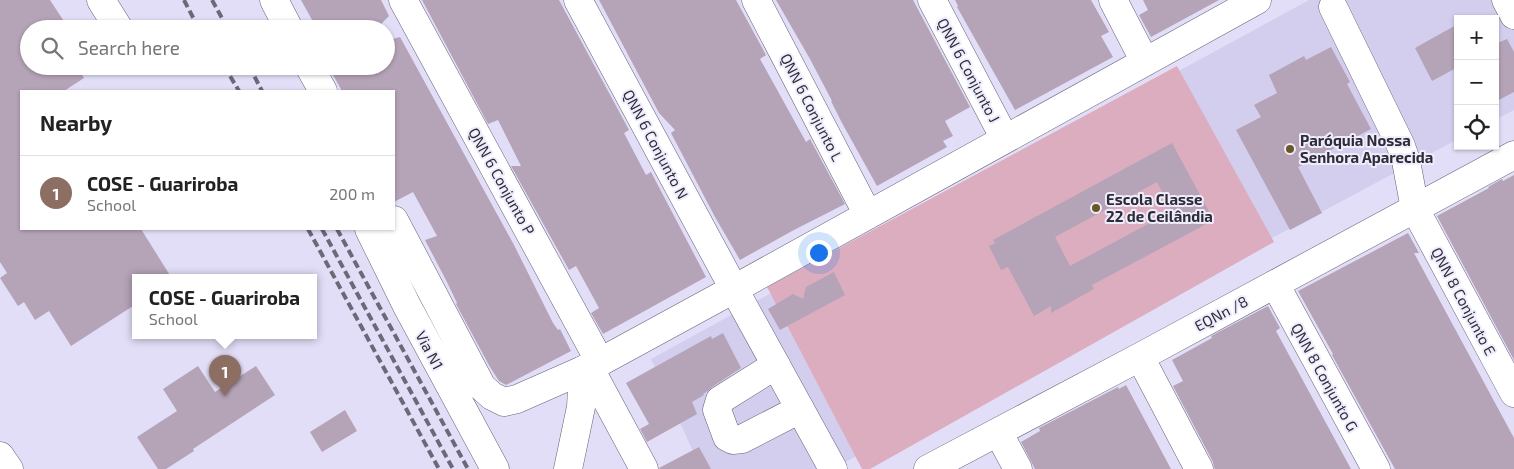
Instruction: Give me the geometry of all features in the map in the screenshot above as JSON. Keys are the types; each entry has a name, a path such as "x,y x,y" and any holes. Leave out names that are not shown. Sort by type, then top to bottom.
{"street":[{"path":"102,0 114,20"},
{"path":"274,0 284,20"},
{"name":"QNN 6 Conjunto P","path":"403,0 644,469"},
{"name":"QNN 6 Conjunto N","path":"578,0 833,469"},
{"name":"QNN 6 Conjunto L","path":"756,0 868,215"},
{"name":"QNN 6 Conjunto J","path":"932,0 1005,139"},
{"path":"1112,0 1145,62"},
{"path":"395,222 482,387 492,396 504,402 517,399 591,367 1257,0"},
{"path":"1506,0 1514,16"},
{"name":"QNN 8 Conjunto E","path":"1333,7 1401,146 1406,161 1414,209 1514,393"},
{"path":"311,75 316,90"},
{"path":"313,75 322,90"},
{"name":"EQNn /8","path":"928,469 1514,155"},
{"name":"Via N1","path":"369,230 407,306 495,469"},
{"name":"QNN 8 Conjunto G","path":"1275,284 1376,469"},
{"path":"1140,357 1199,469"},
{"path":"776,365 720,400 716,410 727,436 733,440 742,439 800,408"},
{"path":"568,469 591,367"},
{"path":"998,432 1018,469"},
{"path":"0,456 10,469"}],"shaded area":[{"path":"1309,0 1514,0 1514,110 1499,118 1499,15 1454,15 1454,141 832,469 701,469 651,359"},
{"path":"1177,66 1274,242 870,469 862,469 767,287"}],"building":[{"path":"0,0 50,0 63,20 20,20 20,75 82,75 84,78 66,90 20,90 20,230 142,230 169,274 132,274 132,307 71,346 49,311 35,320 24,302 18,306 0,278 7,273 0,262"},
{"path":"301,0 381,0 389,16 385,20 312,20"},
{"path":"422,0 559,0 629,130 624,133 646,175 651,172 706,277 603,334 591,313 599,308 576,266 569,270 511,166 521,166 498,120 488,124"},
{"path":"599,0 736,0 766,55 760,59 806,142 810,139 845,204 740,260 671,133 675,130 659,113"},
{"path":"776,0 913,0 970,107 945,121 953,136 943,141 947,147 877,186 842,123 810,59"},
{"path":"955,0 1091,0 1109,32 1101,36 1113,57 1015,110 957,7"},
{"path":"1143,0 1219,0 1151,37 1139,15 1148,10"},
{"path":"1454,26 1454,69 1432,81 1415,48"},
{"path":"400,37 514,245 553,323 558,330 560,329 571,351 506,385 499,381 490,367 456,304 425,240 437,236 413,192 395,201 395,90 341,90 333,75 395,75 395,38"},
{"path":"1507,39 1514,52 1514,92 1499,100 1499,60 1499,42"},
{"name":"Paróquia Nossa Senhora Aparecida","path":"1331,47 1350,82 1347,84 1371,129 1298,167 1322,213 1290,230 1236,130 1261,117 1254,105 1277,93 1269,75 1304,56 1306,60"},
{"path":"1172,143 1213,219 1092,285 1094,289 1051,313 1051,306 1034,316 1008,267 1001,270 989,246 995,243 993,240","holes":["1157,182 1172,211 1070,266 1055,237"]},
{"path":"1514,175 1514,360 1437,216 1502,179 1503,181"},
{"path":"1408,233 1419,253 1414,253 1514,438 1514,469 1395,469 1298,291"},
{"path":"834,272 845,295 780,330 768,309 793,294 803,299 806,287"},
{"path":"1268,306 1280,328 1276,331 1351,469 1215,469 1173,386 1183,381 1172,360 1212,338 1211,336"},
{"path":"723,333 741,368 692,402 697,414 647,442 640,429 649,424 626,383 711,336 712,339"},
{"path":"198,366 215,392 256,366 275,395 166,469 158,469 137,437 177,411 163,389"},
{"path":"1126,385 1171,469 1035,469 1021,442 1040,431 1039,428 1118,387 1119,389"},
{"path":"345,410 357,431 322,452 310,432"},
{"path":"699,447 711,469 659,468"}],"railway":[{"path":"184,0 194,20"},
{"path":"212,0 223,20"},
{"path":"229,75 238,90"},
{"path":"254,75 261,90"},
{"path":"309,230 439,469"},
{"path":"323,230 453,469"},
{"path":"338,230 468,469"}],"place":[{"name":"Paróquia Nossa Senhora Aparecida","path":"1290,149"},
{"name":"Escola Classe 22 de Ceilândia","path":"1096,208"},
{"name":"COSE - Guariroba","path":"225,396"}]}
